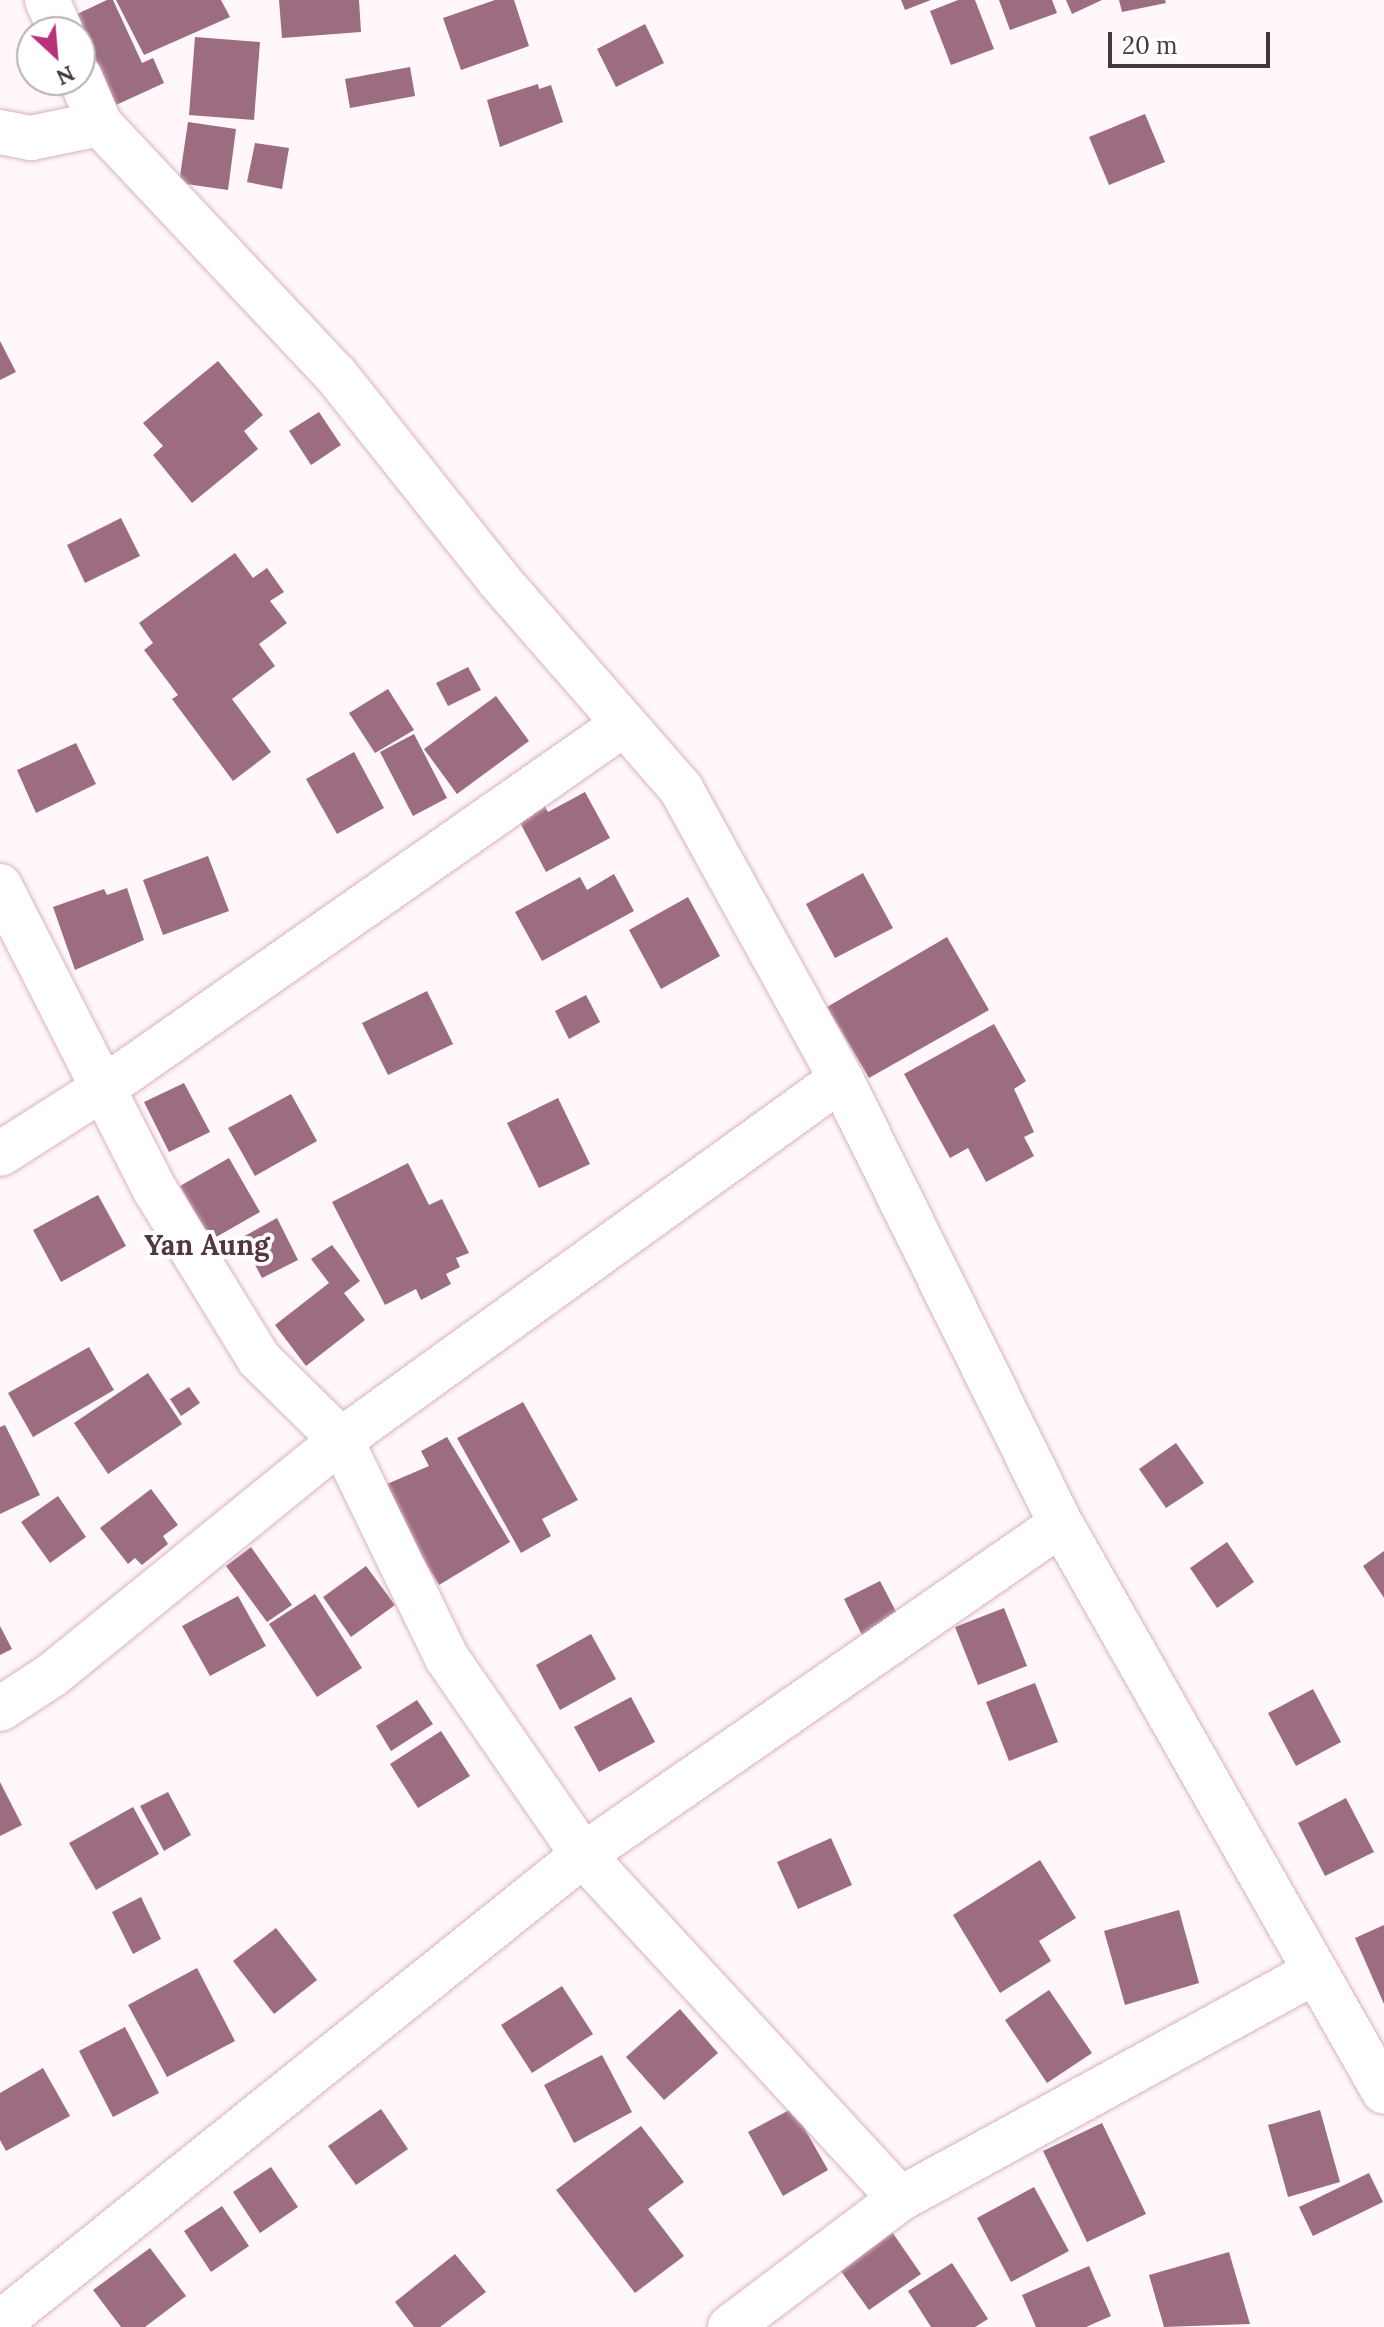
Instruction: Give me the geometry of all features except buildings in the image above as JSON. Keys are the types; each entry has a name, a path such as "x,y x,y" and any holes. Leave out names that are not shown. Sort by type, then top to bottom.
{"street":[{"path":"88,96 100,124 336,375 498,579 681,789 841,1079 1061,1524 1384,2092"},
{"path":"0,132 31,138 100,124"},
{"path":"0,1154 102,1089 624,724"},
{"path":"0,886 155,1190 259,1359 341,1440 447,1658 583,1855 900,2199"},
{"path":"0,1709 52,1675 341,1440 841,1079"},
{"path":"0,2323 583,1855 1061,1524"},
{"path":"730,2327 900,2199 1315,1972"}],"district":[{"name":"Yan Aung","path":"207,1245"}]}
